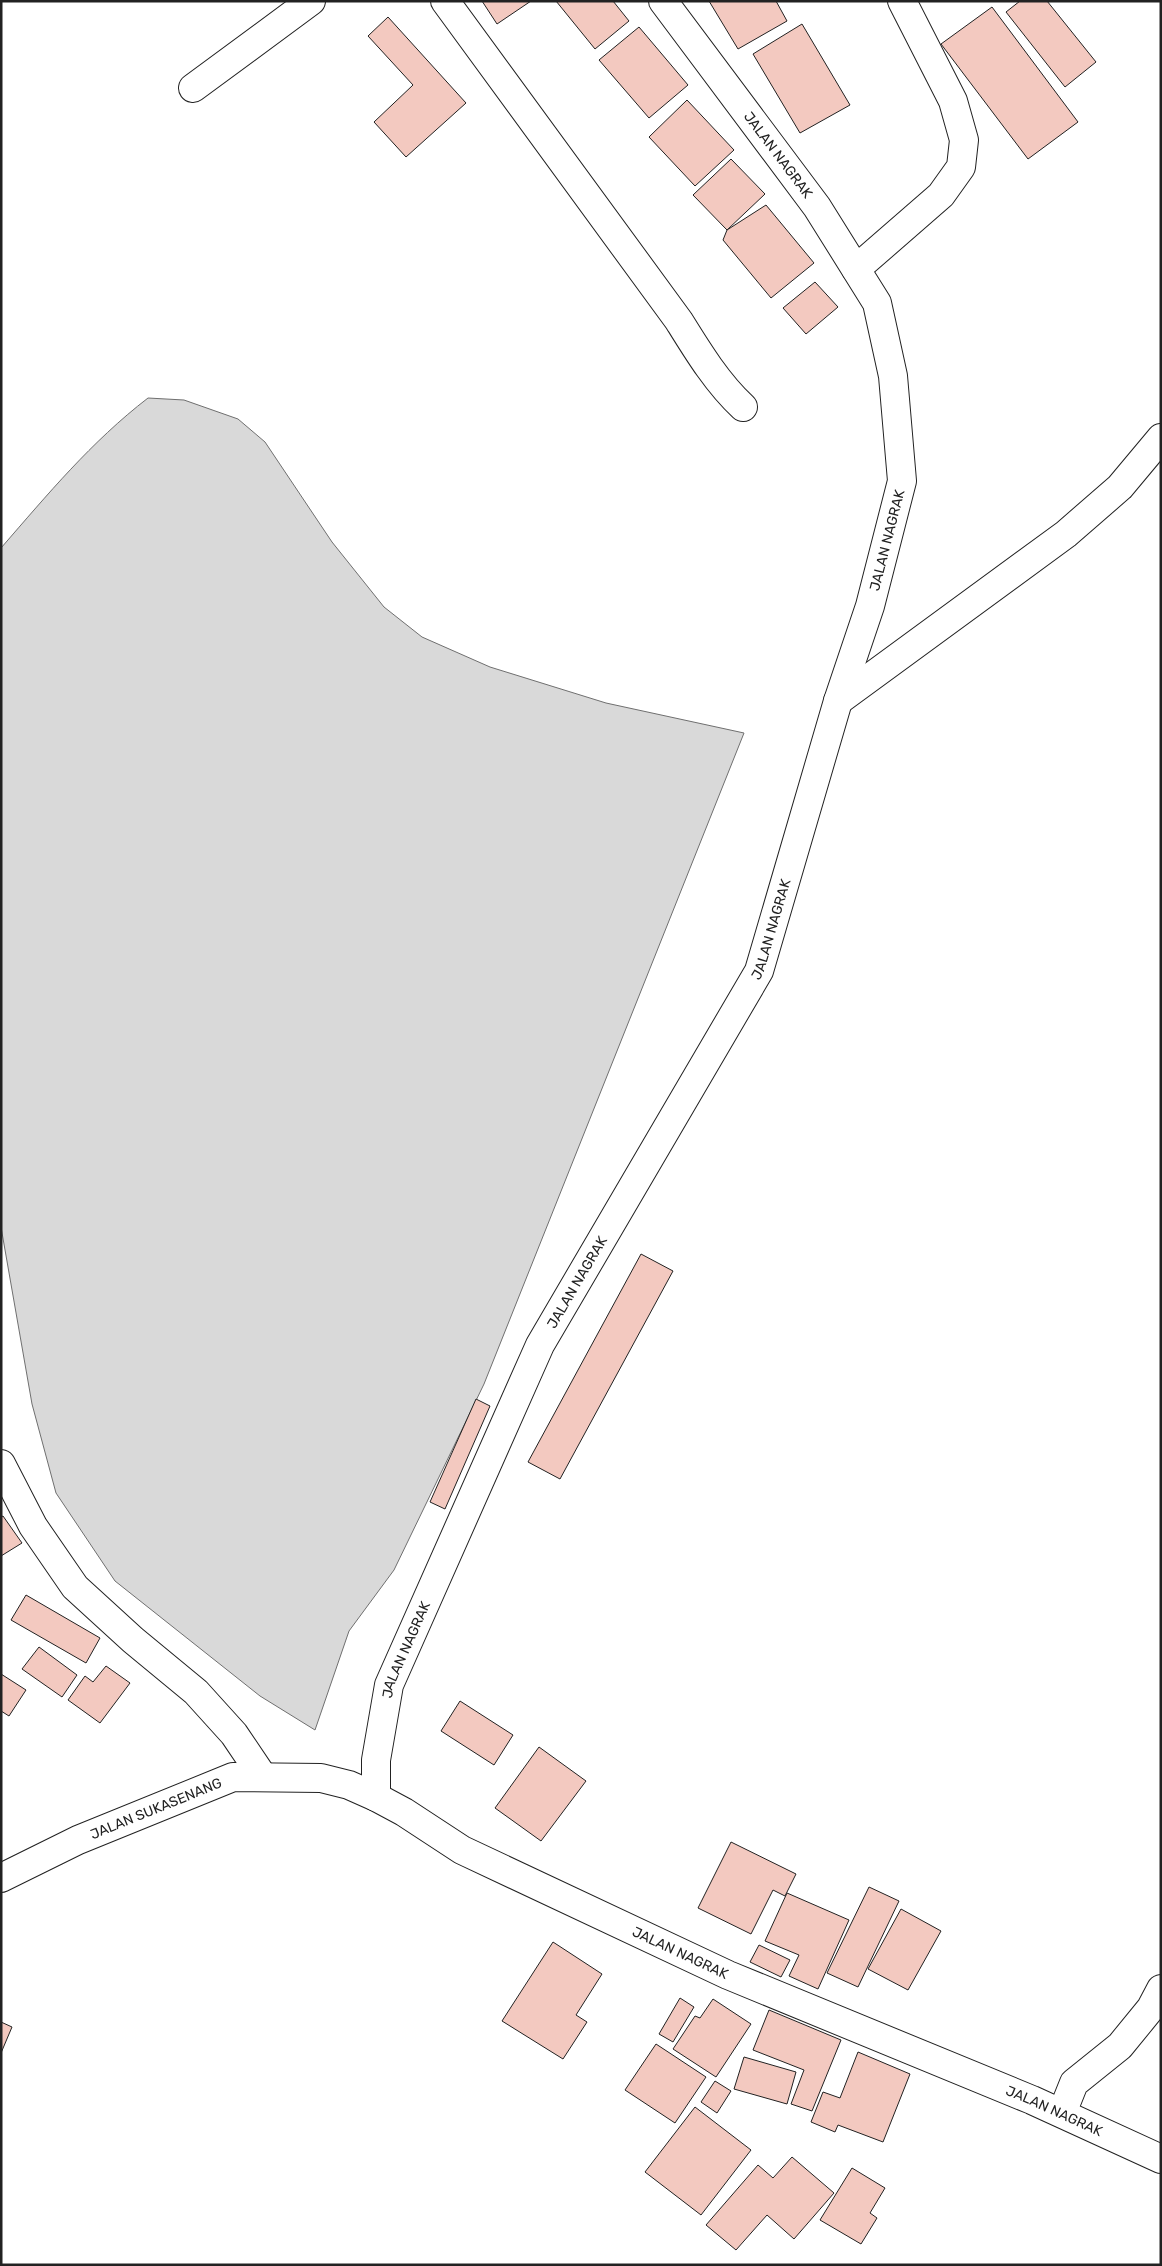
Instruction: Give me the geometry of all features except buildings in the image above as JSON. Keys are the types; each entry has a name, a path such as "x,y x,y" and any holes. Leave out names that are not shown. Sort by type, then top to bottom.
{"street":[{"path":"194,88 311,1"},
{"path":"445,1 695,347 734,400 743,407"},
{"name":"JALAN NAGRAK","path":"662,1 817,207 877,303 893,376 902,481 870,606 838,701 758,971 540,1345 389,1685 376,1760 376,1797 404,1812 462,1850 728,1975 1062,2113 1161,2159"},
{"path":"856,269 941,195 961,167 964,140 953,100 904,2"},
{"path":"838,701 1066,534 1120,487 1161,438"},
{"path":"1,1464 33,1526 75,1587 133,1640 196,1692 234,1734 263,1777"},
{"name":"JALAN SUKASENANG","path":"1,1878 78,1840 233,1777 321,1778 348,1785 376,1797"},
{"path":"1062,2113 1074,2083 1120,2046 1151,2008 1161,1989"}],"shaded area":[{"path":"148,398 184,400 238,419 265,442 332,542 384,607 422,637 490,667 606,703 744,733 484,1384 394,1570 349,1631 315,1730 260,1696 115,1581 56,1493 32,1404 1,1227 1,548 53,488 89,451"}]}
